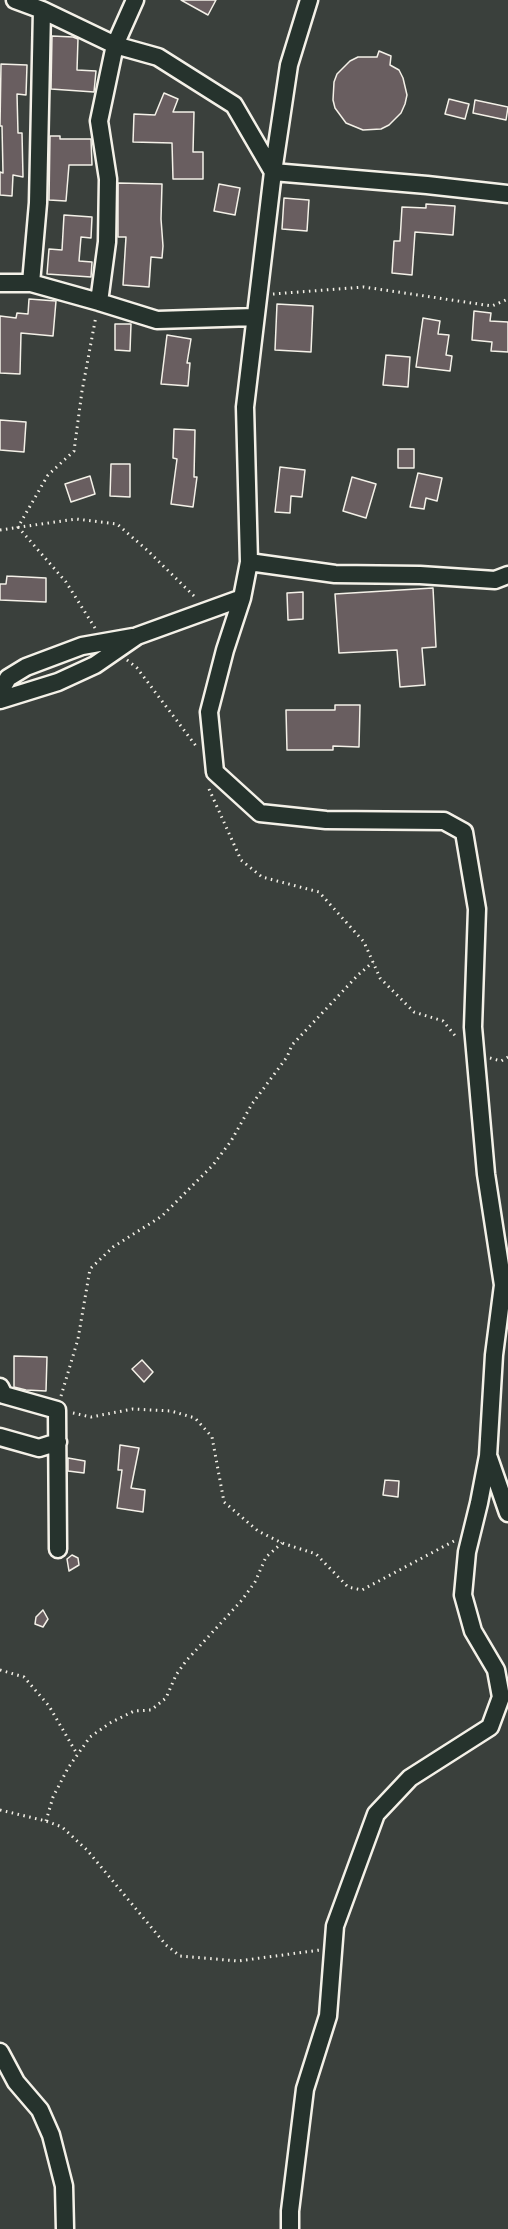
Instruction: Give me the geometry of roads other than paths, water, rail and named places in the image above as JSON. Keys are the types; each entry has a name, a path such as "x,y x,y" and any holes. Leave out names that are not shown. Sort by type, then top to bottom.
{"street":[{"path":"15,0 42,10 115,45 158,57 234,105 273,172"},
{"path":"99,302 107,242 108,179 99,121 115,45 135,0"},
{"path":"290,2229 290,2211 305,2090 328,2016 335,1926 376,1814 410,1779 490,1727 501,1697 496,1670 473,1631 463,1595 466,1552 488,1456 494,1355 503,1285 486,1174 474,1046 477,909 464,832 444,820 326,820 260,813 215,772 208,712 242,598 249,562 245,407 273,172 289,65 309,0"},
{"path":"31,283 38,203 42,10"},
{"path":"273,172 508,194"},
{"path":"0,282 31,283 157,320 255,317"},
{"path":"249,562 335,574 420,575 495,580 508,575"},
{"path":"0,692 8,678 26,668 82,646 137,636 242,598"},
{"path":"0,700 58,682 95,665 137,636"},
{"path":"0,1387 4,1395 57,1410 58,1549"},
{"path":"0,1437 39,1448 58,1442"},
{"path":"488,1456 508,1514"},
{"path":"0,2052 16,2082 40,2110 51,2136 64,2186 65,2229"}]}
